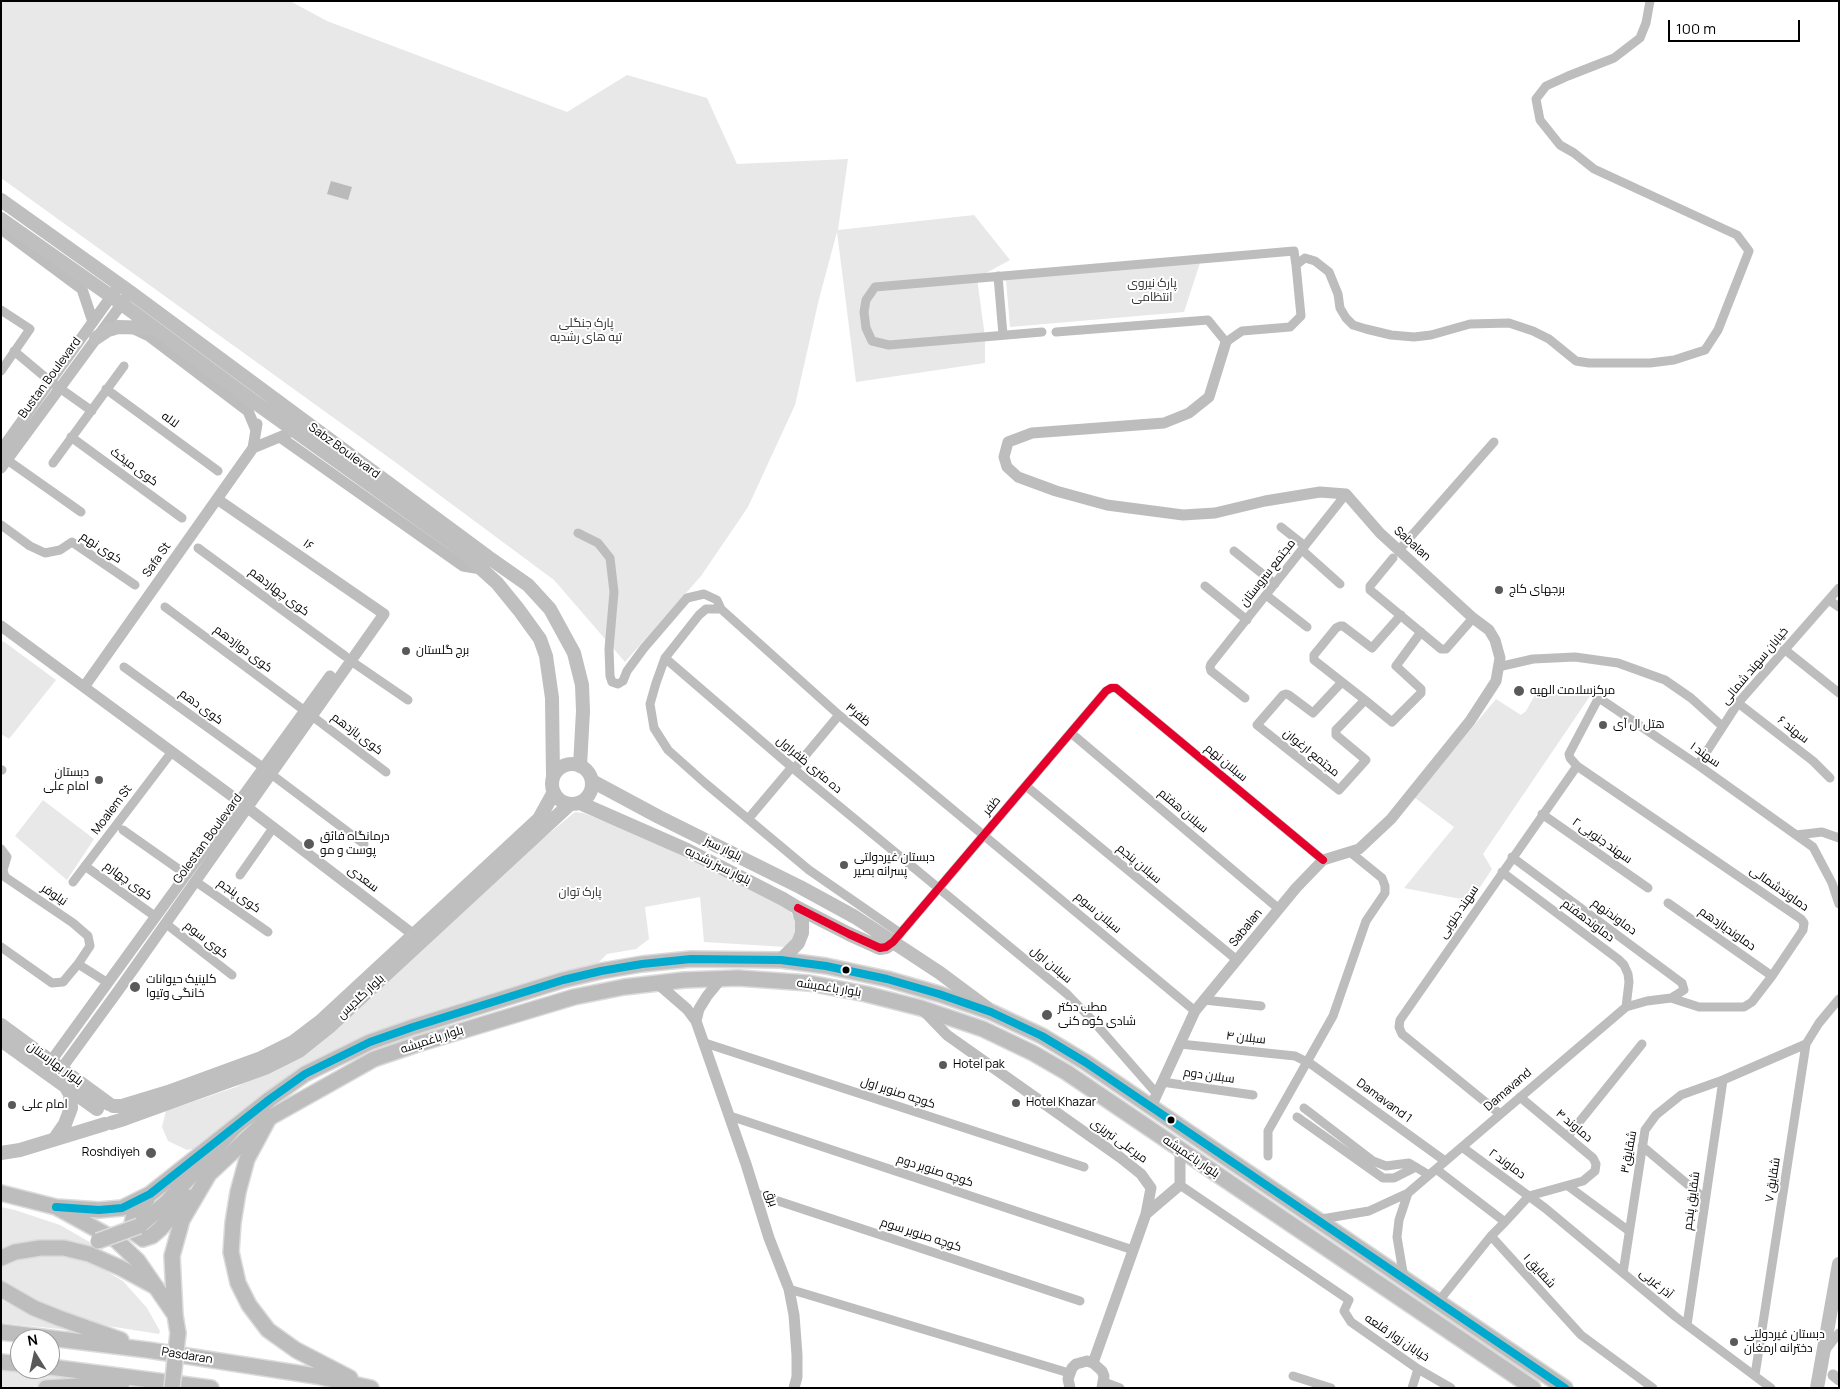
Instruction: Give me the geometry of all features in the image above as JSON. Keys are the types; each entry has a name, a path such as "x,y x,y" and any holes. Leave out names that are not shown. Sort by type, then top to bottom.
{"main road":[{"name":"Sabz Boulevard","path":"1,200 125,288 528,585 550,609 574,652 582,685 583,712 580,766"},
{"name":"Sabz Boulevard","path":"1,219 456,546 497,583 540,639 546,656 552,698 554,777"},
{"path":"96,338 108,330 118,327 154,328"},
{"path":"569,764 580,766 588,772 592,781 588,796 575,803 560,800 552,787 556,772 569,764"},
{"name":"بلوار سبز","path":"592,781 659,818 800,887 897,938 991,1012"},
{"name":"بلوار گلدیس","path":"1,1153 20,1150 56,1137 124,1120 265,1068 299,1051 329,1027 417,938 539,820 554,792"},
{"name":"بلوار گلدیس","path":"106,1106 122,1106 178,1088 261,1058 293,1042 322,1020 575,803"},
{"name":"بلوار سبز رشدیه","path":"575,803 687,850 849,934 880,948 886,947 897,938"},
{"path":"780,960 798,943 802,933 802,920 798,908"},
{"name":"بلوار باغمیشه","path":"150,1194 270,1099 305,1074 370,1042 555,982 642,964 690,959 780,960 826,966 887,979 939,994 991,1012 1042,1036 1154,1100 1316,1220 1565,1388"},
{"name":"بلوار باغمیشه","path":"170,1384 178,1333 175,1314 172,1256 182,1220 210,1174 269,1118 382,1056 574,997 624,986 684,980 738,978 808,983 866,994 921,1008 983,1029 1033,1053 1066,1072 1533,1388"},
{"name":"بلوار بهارستان","path":"1,1026 53,1070 66,1087 106,1106"},
{"name":"بلوار بهارستان","path":"1,1040 53,1070 106,1106"},
{"path":"56,1137 65,1124 71,1108 70,1094 66,1087"},
{"path":"106,1106 116,1111 116,1116 108,1123"},
{"path":"269,1118 247,1159 238,1192 231,1252 238,1283 249,1306 268,1330 296,1350 369,1387"},
{"path":"1,1258 15,1252 40,1248 64,1248 98,1241 138,1226 167,1202 235,1127"},
{"path":"150,1194 134,1214 132,1224 135,1233 143,1239 152,1236 160,1229 184,1200 210,1174"},
{"path":"1,1194 56,1207 99,1210 122,1208 150,1194"},
{"path":"56,1207 116,1240 138,1261 175,1314"},
{"path":"64,1248 89,1254 121,1268 156,1287"},
{"path":"1817,1388 1839,1264"},
{"path":"1,1289 34,1308 148,1350"},
{"name":"Pasdaran","path":"1,1332 148,1350 316,1376 369,1387"},
{"path":"60,1368 211,1388"},
{"path":"46,1388 170,1384"}],"street":[{"path":"1296,265 1305,258 1315,262 1328,272 1338,294 1340,308 1346,318 1354,325 1391,335 1431,335 1470,324 1509,323 1549,339 1576,360 1589,362 1650,363 1674,360 1705,350 1718,330 1749,251 1737,235 1594,169 1574,153 1560,145 1540,120 1536,99 1546,86 1614,58 1640,38 1646,23 1650,1"},
{"path":"1,229 82,289 93,322"},
{"path":"1042,332 889,345 872,341 866,328 864,312 866,300 875,287 1294,251 1301,316 1290,327 1242,331 1226,342 1209,397 1189,412 1164,423 1032,433 1008,442 1004,457 1007,467 1018,477 1056,491 1107,505 1183,516 1215,513 1265,501 1320,492 1346,494"},
{"path":"998,276 1003,335"},
{"path":"116,300 125,288"},
{"name":"Bustan Boulevard","path":"56,385 93,322 116,300"},
{"name":"Bustan Boulevard","path":"3,458 56,385 96,338 116,300"},
{"path":"1,310 30,329 1,370"},
{"path":"1056,332 1208,320 1226,342"},
{"path":"130,327 149,336 248,411 256,430"},
{"path":"14,351 92,411"},
{"path":"52,463 124,366"},
{"name":"لاله","path":"106,389 218,471"},
{"path":"253,401 257,412 253,448"},
{"path":"253,448 280,436 297,433"},
{"path":"280,436 463,566 481,569"},
{"name":"کوی میخک","path":"71,437 182,518"},
{"path":"1473,618 1444,651 1369,588 1396,554 1494,442"},
{"name":"Safa St","path":"84,687 253,448"},
{"path":"3,458 81,512"},
{"name":"مجتمع سروستان","path":"1245,698 1211,671 1210,667 1346,494"},
{"name":"Sabalan","path":"1154,1100 1195,1011 1296,888 1323,860 1359,849 1390,819 1470,721 1496,681 1500,658 1496,640 1490,630 1396,554 1346,494"},
{"name":"۱۶","path":"217,499 381,612"},
{"name":"کوی نهم","path":"1,525 30,546 45,553 60,550 72,542 135,586"},
{"path":"1281,527 1340,584"},
{"name":"ظفر۳","path":"578,533 598,543 610,558 614,592 609,649 612,682 618,684 623,681 627,670 687,598 704,594 717,600 721,609 839,715 984,835"},
{"name":"کوی چهاردهم","path":"198,548 408,700"},
{"path":"1234,551 1275,584"},
{"path":"1205,586 1247,620"},
{"name":"خیابان سهند شمالی","path":"1698,765 1738,703 1839,588"},
{"path":"1266,596 1307,627"},
{"path":"1829,600 1839,607"},
{"name":"کوی دوازدهم","path":"165,607 309,713"},
{"path":"721,609 706,609 699,615 666,658 650,704 654,728 668,750 705,783 809,870 897,938"},
{"name":"Golestan Boulevard","path":"53,1070 108,983 160,920 191,878 381,612"},
{"path":"1401,615 1372,648 1343,626 1336,628 1313,657 1392,722 1421,693 1421,689 1396,666 1421,632"},
{"name":"سعدی","path":"1,626 243,805 417,938"},
{"path":"1784,649 1839,693"},
{"path":"1498,667 1533,659 1574,657 1618,663 1665,680 1691,698 1722,726"},
{"name":"ده متری ظفراول","path":"666,658 793,768 939,888"},
{"name":"کوی دهم","path":"124,666 268,771"},
{"name":"مجتمع ارغوان","path":"1342,682 1313,713 1286,694 1257,725 1339,790 1366,760 1335,732 1365,700"},
{"name":"ظفر","path":"897,938 1106,691 1111,688"},
{"name":"سبلان نهم","path":"1111,688 1116,688 1323,860"},
{"name":"سهند ۱","path":"1577,766 1570,758 1570,754 1598,699 1602,700 1698,765 1813,847 1832,882 1839,904"},
{"name":"سهند ۶","path":"1738,703 1813,762 1830,778"},
{"name":"کوی یازدهم","path":"309,713 386,772"},
{"path":"749,818 839,715"},
{"name":"سبلان هفتم","path":"1071,734 1279,909"},
{"name":"Moalem St","path":"72,882 171,753"},
{"name":"سهند جنوبی","path":"1500,1114 1402,1034 1399,1027 1400,1020 1577,766"},
{"name":"دماوندشمالی","path":"1577,766 1803,921 1803,930 1772,976 1752,1002 1744,1007 1699,1007 1671,998 1648,1001 1626,1007"},
{"path":"268,771 364,844"},
{"name":"سبلان پنجم","path":"1026,786 1237,960"},
{"name":"سهند جنوبی ۲","path":"1542,814 1648,888"},
{"path":"240,875 273,828"},
{"name":"کوی پنجم","path":"123,830 268,932"},
{"path":"1796,835 1822,832 1839,838"},
{"name":"سبلان سوم","path":"984,835 1195,1011"},
{"name":"نیلوفر","path":"1,849 7,857 3,870 5,877 73,923 88,936 90,946 63,982 52,983 1,948"},
{"path":"1268,1156 1268,1131 1333,1016 1366,922 1385,893 1382,878 1350,852"},
{"name":"دماوندنهم","path":"1512,857 1682,983 1684,990 1671,998"},
{"name":"کوی چهارم","path":"85,866 160,920"},
{"path":"800,887 810,884 812,880 809,870"},
{"name":"دماوندهفتم","path":"1502,872 1618,958 1628,974 1626,1007"},
{"name":"سبلان اول","path":"939,888 1067,994 1154,1100"},
{"name":"دماوندیازدهم","path":"1668,903 1772,976"},
{"name":"Golestan Boulevard","path":"53,1070 118,991 160,920"},
{"name":"کوی سوم","path":"160,920 232,976"},
{"path":"78,964 118,991"},
{"path":"696,1021 703,1002 721,978"},
{"name":"برق","path":"657,983 687,1009 696,1021 730,1116 754,1193 789,1289 794,1315 797,1355 797,1377 794,1388"},
{"name":"شقایق ۷","path":"1755,1375 1806,1044 1818,1022 1839,999"},
{"path":"1204,1000 1262,1006"},
{"name":"Damavand","path":"1408,1193 1626,1007"},
{"name":"میرعلی تبریزی","path":"921,1008 947,1035 1122,1158 1141,1174 1151,1188 1146,1214 1093,1363"},
{"name":"کوچه صنوبر اول","path":"705,1043 1084,1166"},
{"name":"سبلان ۴","path":"1180,1044 1295,1056 1308,1063"},
{"path":"1568,1136 1642,1044"},
{"name":"شقایق۳","path":"1622,1272 1645,1130 1656,1115 1681,1095 1723,1080 1806,1044"},
{"name":"Damavand 1","path":"1308,1063 1445,1161"},
{"name":"شقایق پنجم","path":"1687,1325 1723,1080"},
{"name":"سبلان دوم","path":"1162,1082 1252,1095"},
{"name":"دماوند ۴","path":"1520,1097 1593,1158 1596,1164 1595,1171 1583,1181 1529,1196"},
{"path":"1304,1108 1373,1161 1386,1166 1409,1163 1429,1175"},
{"name":"کوچه صنوبر دوم","path":"730,1116 1133,1250"},
{"path":"1297,1117 1383,1178 1394,1178 1416,1167"},
{"path":"1642,1146 1705,1199"},
{"name":"دماوند ۲","path":"1462,1147 1529,1196 1522,1204"},
{"path":"1146,1214 1180,1185 1180,1149"},
{"path":"1436,1169 1505,1222"},
{"name":"خیابان زوار قلعه","path":"1180,1185 1349,1300 1344,1311 1351,1322 1451,1388"},
{"path":"1568,1186 1629,1231"},
{"name":"کوچه صنوبر سوم","path":"754,1193 1080,1301"},
{"path":"1316,1220 1369,1211 1408,1193"},
{"path":"1404,1278 1397,1237 1398,1220 1408,1193"},
{"path":"1438,1302 1491,1236 1529,1196"},
{"name":"آذر غربی","path":"1529,1196 1569,1226 1687,1325 1755,1375 1768,1387"},
{"name":"شقایق ۱","path":"1491,1236 1581,1336 1652,1388"},
{"path":"1408,1303 1418,1288"},
{"path":"789,1289 1069,1373"},
{"path":"1823,1354 1839,1334"},
{"path":"1070,1388 1069,1373 1072,1368 1082,1362 1093,1363 1102,1371 1103,1385 1120,1388"},
{"path":"1412,1388 1418,1368"},
{"path":"1293,1376 1332,1388"}],"green space":[{"name":"پارک جنگلی تپه های رشدیه","path":"1,1 290,1 327,21 567,112 627,75 707,98 737,164 848,159 838,230 974,215 1010,260 977,278 985,337 985,363 856,382 837,232 819,299 795,405 748,507 701,576 625,662 554,580 395,462 1,178"},
{"name":"پارک نیروی انتظامی","path":"1200,263 1184,312 1010,327 1006,280"},
{"path":"3,641 56,680 9,739 1,734 1,644"},
{"path":"1540,686 1590,696 1483,854 1492,869 1471,901 1404,888 1454,827 1414,797 1496,699 1521,715 1526,711"},
{"path":"43,800 94,839 67,880 15,836"},
{"name":"پارک توان","path":"575,812 583,813 643,836 789,909 794,918 797,933 791,944 785,947 704,942 700,897 645,907 649,939 636,949 607,954 598,963 463,1002 383,1029 316,1060 274,1086 198,1148 187,1150 168,1141 162,1127 166,1111 236,1087 313,1045 507,868"},
{"path":"1,1207 60,1225 100,1248 110,1256 1,1251"},
{"path":"34,1254 64,1255 91,1262 123,1281 147,1308 160,1331 159,1334 102,1325 51,1309 1,1280 1,1265"},
{"path":"1,1300 46,1322 79,1331 60,1329 1,1323"},
{"path":"1,1370 10,1371 10,1379 60,1379 60,1377 87,1380 25,1388 1,1388"}],"shaded area":[{"path":"331,181 352,187 348,200 327,194"}],"transit line":[{"path":"798,908 880,948 886,947 893,942 1106,691 1111,688 1116,688 1323,860"},
{"path":"56,1207 99,1210 122,1208 150,1194 270,1099 305,1074 370,1042 413,1027 563,980 601,971 642,964 691,959 781,960 826,966 887,979 939,994 991,1012 1042,1036 1085,1062 1565,1388"}],"place":[{"name":"برجهای کاج","path":"1499,590"},
{"name":"برج گلستان","path":"406,651"},
{"name":"مرکزسلامت الهیه","path":"1519,691"},
{"name":"هتل ال آی","path":"1603,725"},
{"name":"دبستان امام علی","path":"99,780"},
{"name":"درمانگاه فائق پوست و مو","path":"309,844"},
{"name":"دبستان غیردولتی پسرانه بصیر","path":"844,865"},
{"name":"کلینیک حیوانات خانگی وتیوا","path":"135,987"},
{"name":"مطب دکتر شادی کوه کنی","path":"1047,1015"},
{"name":"Hotel pak","path":"943,1065"},
{"name":"Hotel Khazar","path":"1016,1103"},
{"name":"امام علی","path":"12,1105"},
{"name":"Roshdiyeh","path":"151,1153"},
{"name":"دبستان غیردولتی دخترانه ارمغان","path":"1734,1342"}]}
